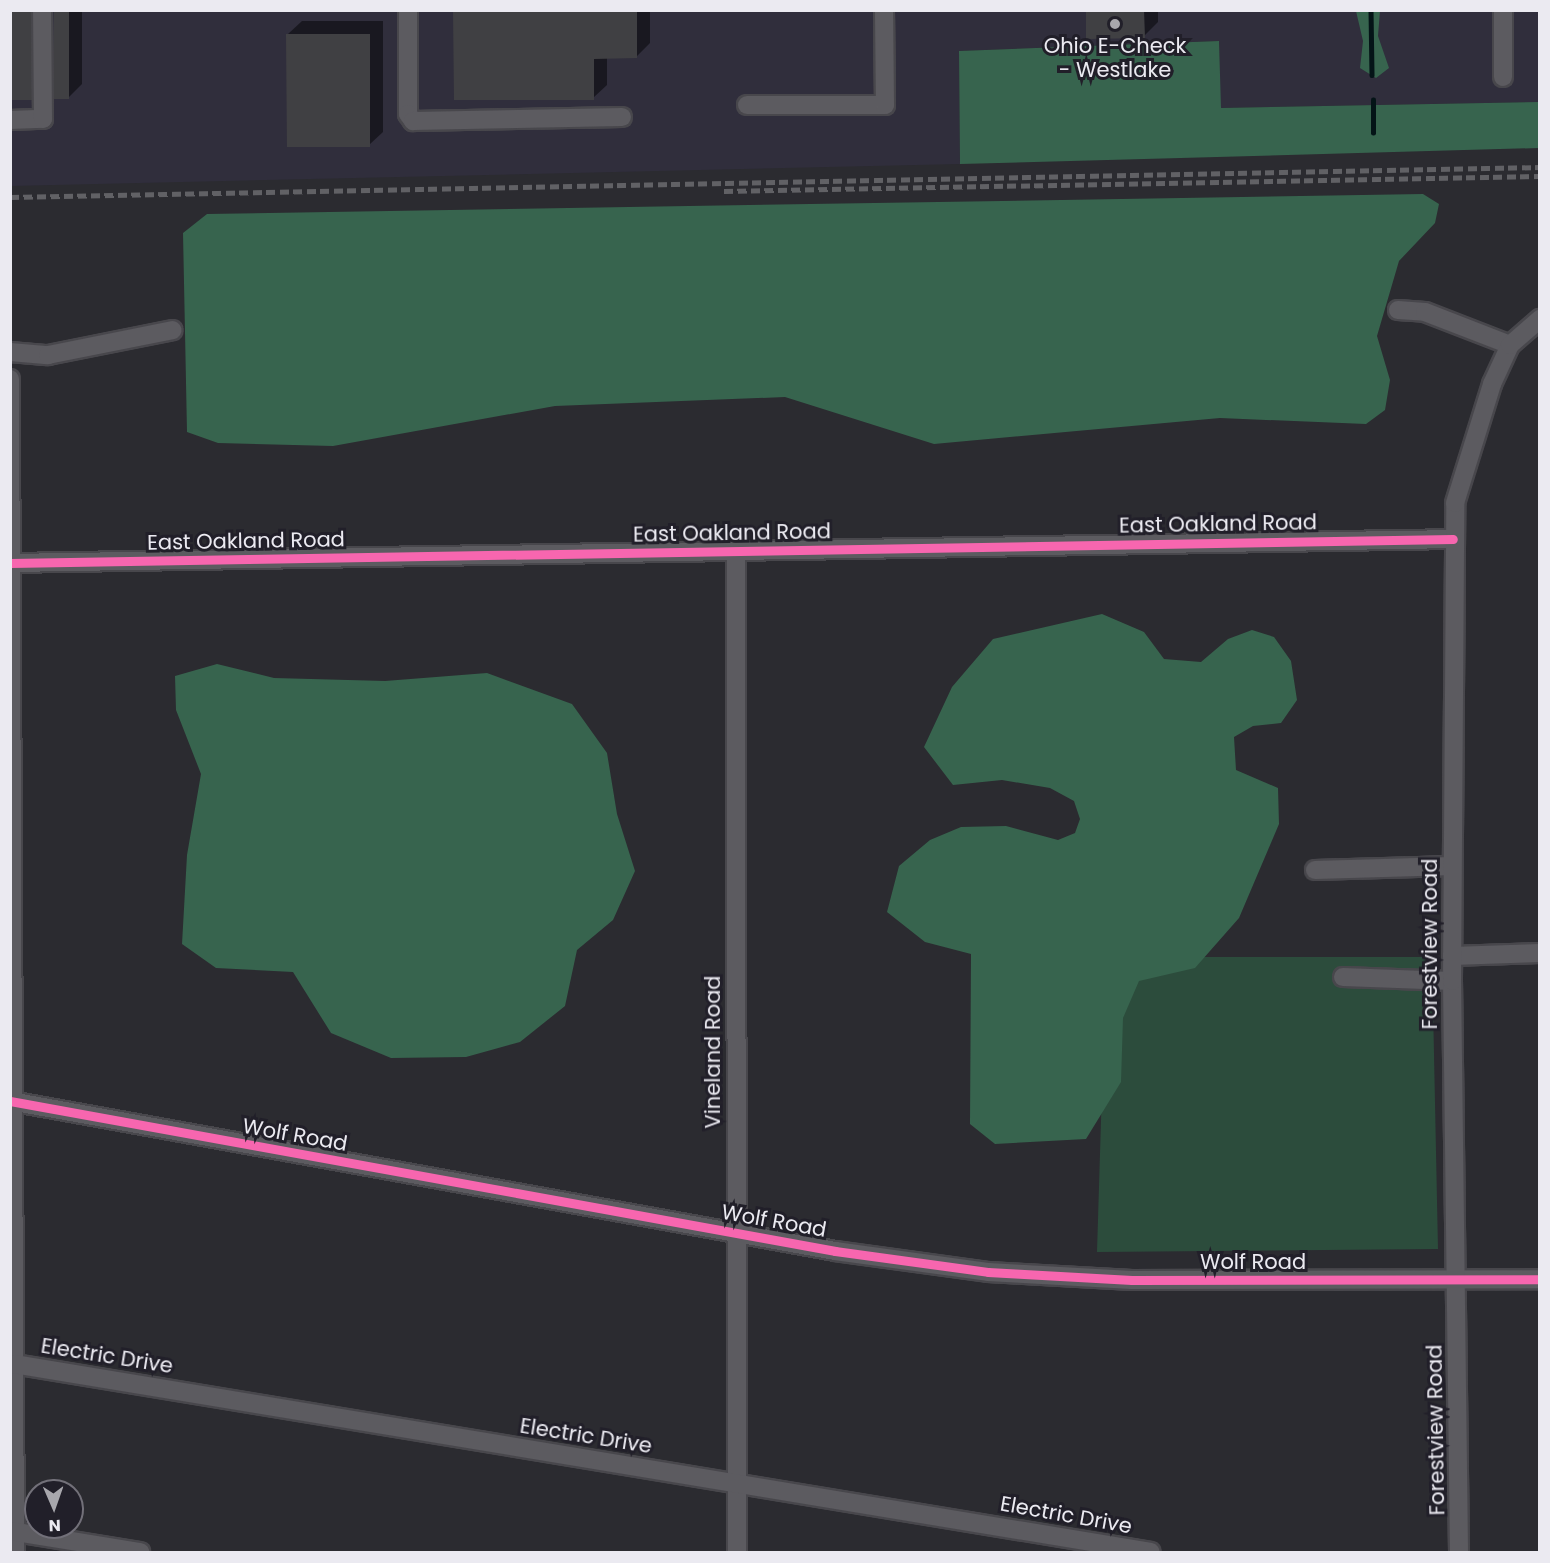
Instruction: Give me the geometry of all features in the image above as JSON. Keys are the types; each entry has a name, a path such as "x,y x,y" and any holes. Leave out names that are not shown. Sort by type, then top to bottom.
{"street":[{"path":"10,120 43,119 42,10"},
{"path":"408,10 408,114 413,121 622,117"},
{"path":"747,105 885,105 884,10"},
{"path":"1503,10 1503,77"},
{"path":"1398,310 1434,315 1510,345 1539,319"},
{"path":"10,352 48,355 173,330"},
{"name":"Forestview Road","path":"1460,1552 1452,981 1453,538 1455,503 1492,384 1510,345"},
{"path":"10,379 12,1314 15,1552"},
{"name":"East Oakland Road","path":"11,563 1453,538"},
{"name":"Vineland Road","path":"736,551 733,1232 737,1552"},
{"path":"1315,870 1452,866"},
{"path":"1452,956 1539,953"},
{"path":"1343,977 1452,981"},
{"name":"Wolf Road","path":"12,1102 918,1264 1059,1278 1539,1279"},
{"name":"Electric Drive","path":"14,1364 1151,1552"},
{"path":"13,1531 141,1552"}],"shaded area":[{"path":"10,11 1539,11 1539,102 1220,108 1219,41 959,51 960,164 11,186"}],"green space":[{"path":"1356,11 1380,11 1378,36 1389,68 1376,78 1360,68 1363,41"},
{"path":"1219,41 1221,108 1539,102 1539,148 960,164 959,51"},
{"path":"1423,194 1439,204 1435,223 1399,261 1377,336 1390,380 1385,410 1366,424 1220,418 934,444 785,397 555,406 333,446 218,443 187,432 183,233 207,214"},
{"path":"1102,614 1144,632 1164,659 1201,662 1228,639 1252,630 1274,637 1291,661 1297,700 1281,723 1253,726 1234,737 1236,770 1278,788 1279,824 1239,918 1195,968 1139,981 1123,1018 1121,1082 1086,1139 995,1144 970,1124 971,954 925,942 887,912 899,866 930,840 961,827 1006,826 1058,840 1075,833 1080,819 1074,801 1050,788 1002,780 953,785 924,747 952,687 993,639"},
{"path":"217,664 274,678 385,681 487,673 572,704 607,753 617,814 635,871 613,920 577,950 565,1006 520,1042 466,1057 391,1058 331,1033 293,972 216,968 182,944 187,855 201,774 176,710 175,676"},
{"path":"1106,957 1432,957 1438,1249 1097,1252"}],"building":[{"path":"10,10 36,10 36,100 10,100"},
{"path":"54,10 69,10 69,99 54,99"},
{"path":"453,10 637,10 637,58 594,59 594,100 454,100"},
{"name":"Ohio E-Check - Westlake","path":"1086,10 1144,10 1145,38 1086,39"},
{"path":"286,34 370,34 370,147 287,147"}],"waterway":[{"path":"1371,10 1372,75"},
{"path":"1373,100 1373,133"}],"railway":[{"path":"10,197 1540,167"},
{"path":"724,191 1540,176"}],"cycle path":[{"path":"10,563 1453,539"},
{"path":"10,1101 835,1251 988,1272 1132,1280 1540,1279"}],"place":[{"name":"Ohio E-Check - Westlake","path":"1115,24"}]}
